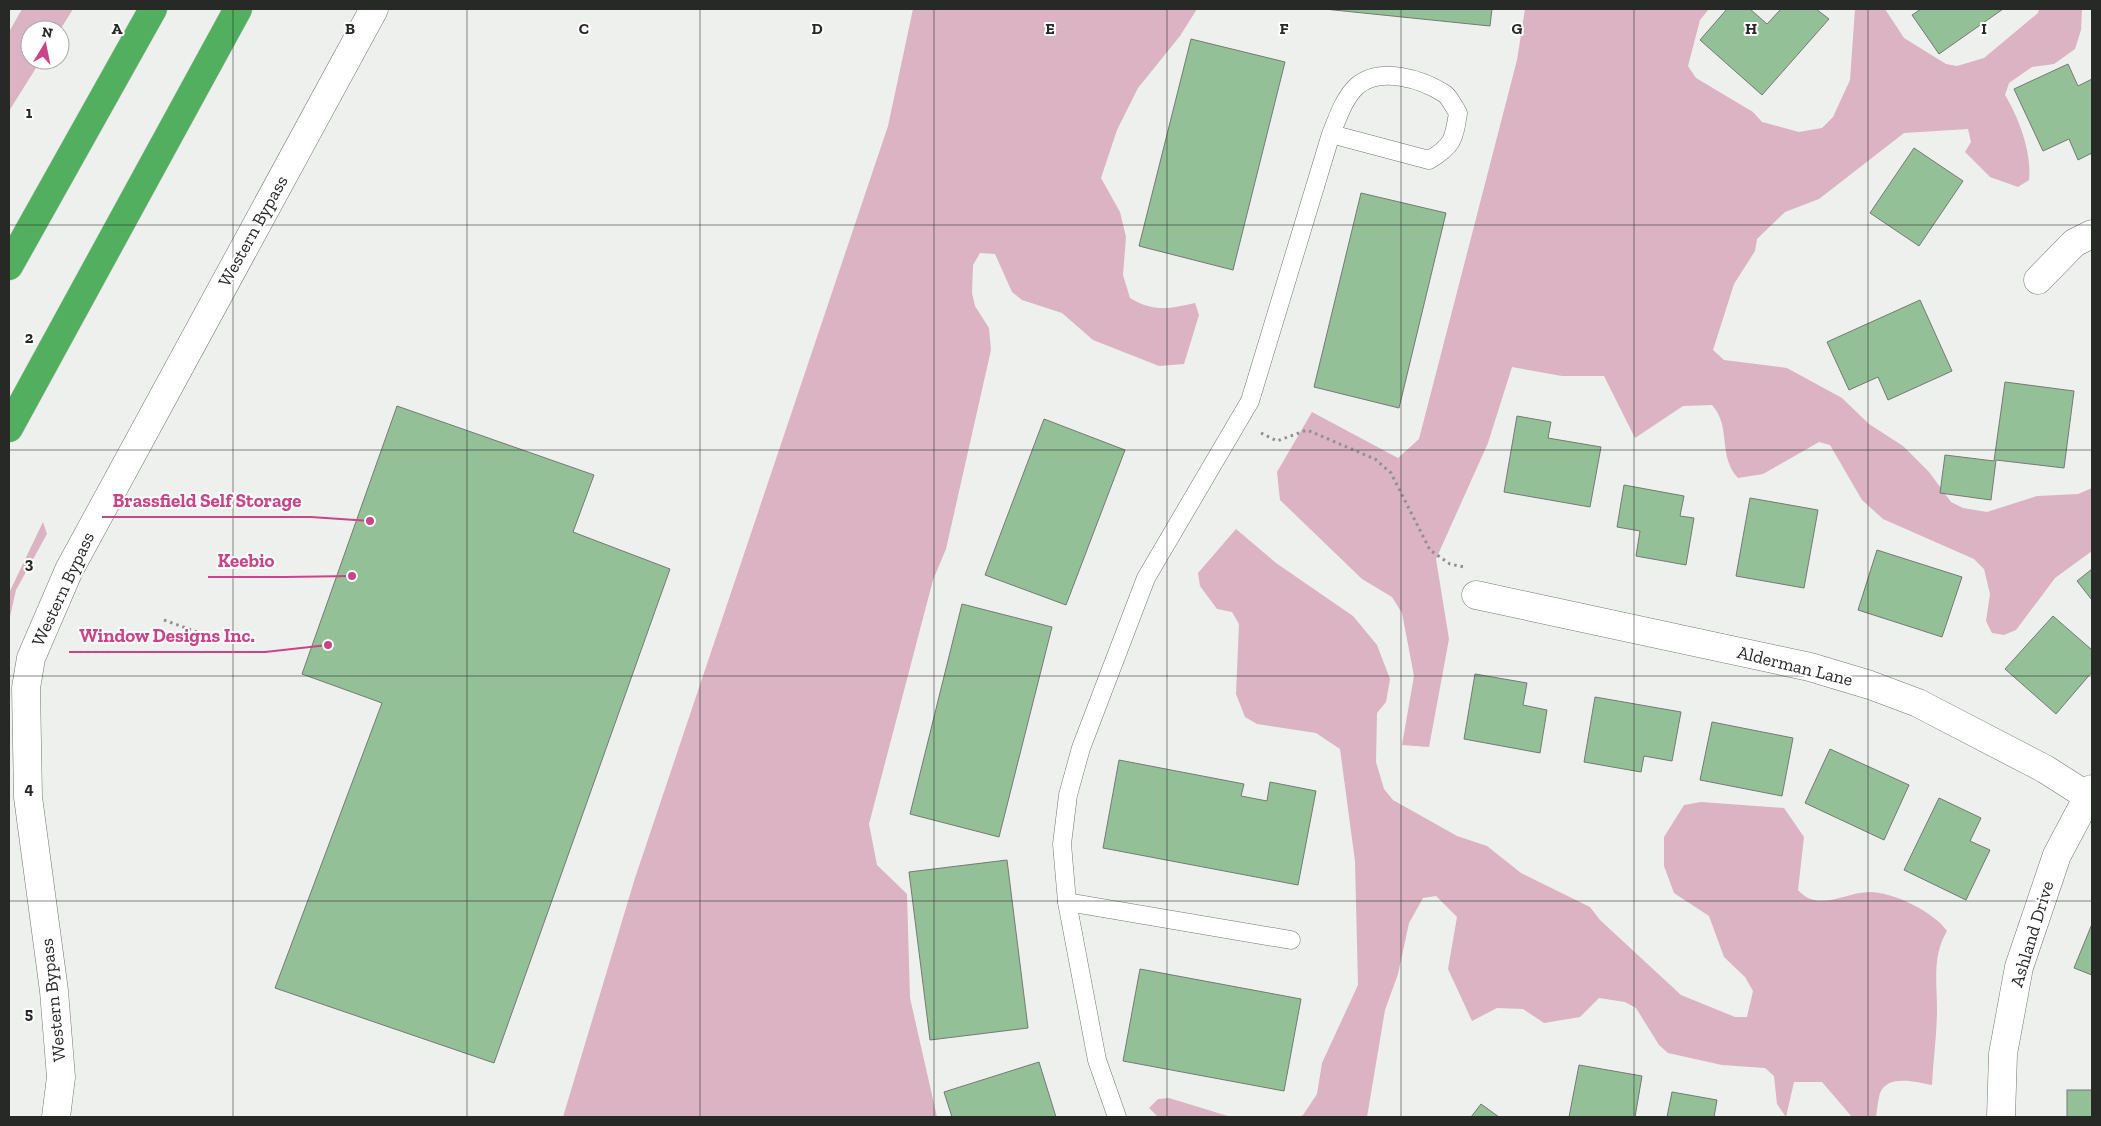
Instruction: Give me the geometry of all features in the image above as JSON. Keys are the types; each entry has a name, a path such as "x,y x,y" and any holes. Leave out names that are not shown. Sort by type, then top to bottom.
{"highway":[{"path":"9,266 153,9"},
{"path":"9,428 238,9"}],"street":[{"name":"Western Bypass","path":"56,1117 61,1077 59,1048 54,991 28,797 26,712 31,658 69,570 374,9"},
{"path":"2038,280 2074,242 2092,234"},
{"name":"Alderman Lane","path":"1476,595 1810,667 1870,685 1918,703 2045,769 2090,795"},
{"name":"Ashland Drive","path":"2000,1117 2003,1054 2019,967 2057,855 2090,795"}],"lane":[{"path":"1117,1117 1097,1060 1067,902 1062,844 1068,795 1081,748 1146,578 1250,401 1331,134 1342,106 1357,87 1369,78 1390,75 1422,84 1446,95 1458,113 1455,137 1445,150 1429,160 1331,134"},
{"path":"1067,902 1291,940"}],"path":[{"path":"1238,422 1277,441 1307,430 1375,459 1391,473 1430,550 1450,564 1471,569"},
{"path":"164,620 197,632"}],"shaded area":[{"path":"22,9 73,9 66,20 20,20 20,70 35,70 9,111 9,32"},
{"path":"913,9 1197,9 1180,36 1138,88 1117,130 1101,178 1120,212 1126,237 1123,275 1130,298 1146,306 1161,308 1195,303 1199,315 1184,364 1159,366 1093,340 1062,313 1022,300 1012,292 995,254 980,253 973,265 972,293 975,306 989,328 991,350 946,549 933,580 869,824 877,865 907,894 910,998 937,1117 563,1117 635,878 888,126"},
{"path":"1525,9 1709,9 1700,20 1688,66 1696,78 1753,112 1762,122 1799,132 1822,128 1833,117 1850,80 1855,9 1885,9 1904,38 1946,64 1957,66 1984,58 2038,13 2039,9 2082,9 2081,30 2075,49 2054,64 2032,67 2009,83 2005,95 2015,114 2023,136 2028,159 2029,180 2018,187 1990,177 1965,152 1971,142 1968,129 1904,133 1819,199 1785,212 1757,239 1755,251 1734,284 1713,350 1724,360 1787,368 1842,398 1869,424 1903,446 1929,472 1951,502 1963,508 1987,512 2037,496 2078,494 2092,488 2092,551 2055,578 2016,630 2004,635 1992,633 1986,621 1990,594 1984,569 1974,559 1883,519 1862,500 1830,445 1819,442 1763,474 1738,478 1728,460 1722,422 1712,405 1683,406 1635,438 1604,376 1562,376 1512,367 1488,443 1436,559 1449,639 1429,747 1402,745 1414,676 1402,613 1392,597 1362,579 1280,500 1277,472 1312,412 1398,458 1419,439 1517,60"},
{"path":"43,522 47,534 16,590 9,621 9,593"},
{"path":"1236,529 1276,563 1353,616 1377,645 1390,679 1386,702 1377,713 1376,762 1384,789 1393,800 1457,836 1487,846 1521,873 1590,907 1600,920 1681,995 1735,1017 1747,1017 1753,991 1745,977 1724,957 1709,916 1674,893 1664,866 1664,837 1684,805 1701,802 1784,808 1804,837 1798,890 1806,897 1823,901 1861,893 1879,893 1901,899 1933,917 1947,931 1942,940 1937,960 1937,1019 1932,1085 1903,1081 1889,1083 1880,1093 1876,1117 1852,1117 1822,1082 1794,1082 1786,1117 1777,1104 1774,1076 1765,1068 1722,1065 1668,1053 1659,1045 1636,1008 1625,1002 1599,998 1580,1017 1544,1023 1523,1009 1497,1008 1472,1021 1448,969 1457,917 1436,896 1423,898 1409,923 1398,974 1385,1010 1367,1117 1299,1117 1303,1115 1317,1094 1322,1063 1358,985 1355,861 1340,749 1316,733 1257,724 1245,717 1236,694 1239,624 1232,612 1217,609 1200,586 1198,573"},
{"path":"1169,1098 1231,1117 1158,1117 1149,1108 1158,1099"}],"building":[{"path":"1324,9 1492,9 1490,26"},
{"path":"1727,9 1750,9 1767,24 1781,9 1816,9 1829,19 1762,95 1700,40"},
{"path":"1921,9 2003,9 1939,54 1912,15"},
{"path":"1191,39 1285,62 1233,270 1139,246"},
{"path":"2068,64 2078,86 2092,79 2092,153 2078,160 2069,139 2043,151 2014,89"},
{"path":"1914,148 1963,181 1919,246 1870,213"},
{"path":"1361,193 1446,213 1399,408 1314,387"},
{"path":"1920,300 1952,371 1888,400 1878,377 1849,390 1827,342"},
{"path":"2005,382 2074,391 2064,468 1996,460 1991,500 1940,493 1945,455 1994,461"},
{"path":"397,406 594,475 573,532 670,569 494,1063 275,988 382,703 302,674"},
{"path":"1517,416 1551,422 1548,438 1601,447 1590,507 1504,492"},
{"path":"1044,419 1125,450 1066,605 985,575"},
{"path":"1624,485 1684,496 1680,516 1694,518 1686,565 1636,556 1640,531 1617,527"},
{"path":"1750,498 1818,510 1804,588 1736,576"},
{"path":"1877,550 1962,577 1942,637 1858,610"},
{"path":"2092,569 2092,600 2077,581"},
{"path":"962,604 1052,627 999,837 910,814"},
{"path":"2053,616 2092,650 2092,672 2056,714 2005,669"},
{"path":"1475,674 1527,683 1523,705 1547,710 1540,753 1464,739"},
{"path":"1595,697 1681,712 1672,761 1644,756 1641,772 1584,762"},
{"path":"1712,722 1793,738 1782,796 1700,780"},
{"path":"1830,749 1909,785 1884,840 1805,803"},
{"path":"1119,760 1244,784 1241,796 1267,801 1270,782 1316,791 1298,885 1103,848"},
{"path":"1939,798 1981,818 1970,841 1990,850 1966,900 1904,870"},
{"path":"1007,860 1028,1028 930,1040 909,872"},
{"path":"2092,924 2092,975 2074,968"},
{"path":"1140,969 1301,999 1284,1091 1123,1061"},
{"path":"1039,1062 1056,1117 952,1117 944,1092"},
{"path":"1579,1065 1642,1076 1635,1117 1569,1117"},
{"path":"2067,1090 2092,1090 2092,1117 2067,1117"},
{"path":"1672,1092 1717,1100 1714,1117 1667,1117"},
{"path":"1481,1104 1499,1117 1471,1117"}],"place":[{"name":"Brassfield Self Storage","path":"370,521"},
{"name":"Keebio","path":"352,576"},
{"name":"Window Designs Inc.","path":"328,645"}]}
